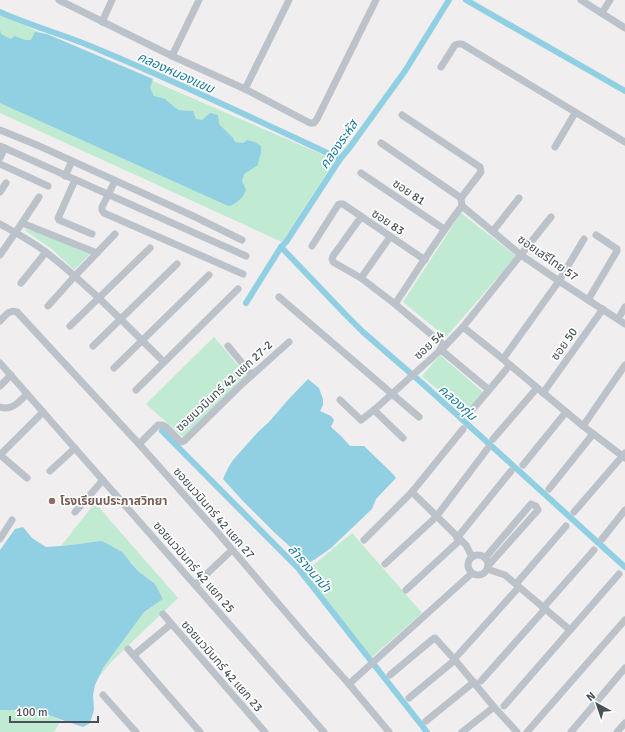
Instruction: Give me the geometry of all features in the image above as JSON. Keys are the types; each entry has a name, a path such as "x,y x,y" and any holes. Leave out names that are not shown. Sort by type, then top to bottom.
{"street":[{"path":"59,0 172,56 245,89 310,123 314,123 317,119 376,0"},
{"path":"102,22 112,0"},
{"path":"172,56 199,0"},
{"path":"245,89 289,0"},
{"path":"581,0 625,28"},
{"path":"602,13 610,0"},
{"path":"441,67 455,45 462,44 625,142"},
{"path":"555,147 575,113"},
{"path":"395,304 462,202 481,169 402,115"},
{"path":"1,133 72,161 242,240"},
{"name":"ซอยเสรีไทย 57","path":"381,143 462,202 521,255 625,324"},
{"path":"0,158 3,147 107,195 246,256"},
{"path":"65,176 72,161"},
{"path":"0,164 48,186"},
{"name":"ซอย 81","path":"361,174 444,229"},
{"path":"75,180 58,218 92,234"},
{"path":"115,181 102,207 104,213 243,274"},
{"path":"0,192 6,183"},
{"path":"0,255 39,197"},
{"path":"493,231 519,198"},
{"name":"ซอย 83","path":"312,246 338,205 343,204 425,260"},
{"path":"361,217 333,256 333,262 361,278 395,304 489,390"},
{"name":"ซอย 54","path":"340,400 360,419 363,419 374,410 463,327 551,217"},
{"path":"22,223 97,252"},
{"path":"0,224 16,232 46,252 99,299 164,362"},
{"path":"48,306 115,234"},
{"path":"588,300 617,252 617,249 596,235"},
{"path":"361,278 390,237"},
{"path":"504,359 559,281 584,240"},
{"path":"70,326 150,248"},
{"path":"21,283 46,252"},
{"path":"93,346 177,264"},
{"path":"114,368 209,275"},
{"path":"136,390 238,289"},
{"path":"279,297 419,417"},
{"path":"618,319 625,307"},
{"name":"ซอย 50","path":"493,439 540,390 602,309"},
{"name":"ซอยนวมินทร์ 42 แยก 27","path":"0,321 9,312 17,312 139,444 349,684 389,732"},
{"path":"463,327 504,359 583,426 624,456 574,512"},
{"name":"ซอยนวมินทร์ 42 แยก 27-2","path":"139,444 158,425 166,427 181,442 184,441 288,342"},
{"path":"228,346 252,375"},
{"name":"ซอยนวมินทร์ 42 แยก 25","path":"0,363 324,732"},
{"path":"468,415 510,365"},
{"path":"583,426 625,365"},
{"path":"0,386 11,375"},
{"path":"0,407 12,407 27,394"},
{"path":"374,410 403,438"},
{"path":"27,478 0,455 43,412"},
{"path":"523,465 566,412"},
{"path":"364,540 412,492 463,429"},
{"path":"549,489 593,434"},
{"path":"50,471 75,448"},
{"path":"385,564 436,517 488,448"},
{"path":"406,590 458,539 511,471"},
{"path":"75,512 103,480"},
{"path":"412,492 458,539 466,545 472,557"},
{"path":"485,558 531,504 536,506 538,510 483,574 477,576 471,574 467,565 472,557 479,555 485,558 488,563 487,568"},
{"path":"602,539 625,510"},
{"path":"0,539 12,520"},
{"path":"409,698 457,658 566,526"},
{"path":"195,585 232,550"},
{"path":"426,721 478,682 594,550"},
{"path":"487,568 505,575 570,630"},
{"path":"349,684 471,574"},
{"path":"504,706 619,574"},
{"name":"ซอยนวมินทร์ 42 แยก 23","path":"163,614 265,732"},
{"path":"527,732 625,620"},
{"path":"134,655 171,624"},
{"path":"390,676 435,638 457,658 478,682 494,707 514,731"},
{"path":"128,649 200,732"},
{"path":"571,732 625,668"},
{"path":"103,695 132,731"},
{"path":"462,732 494,707"},
{"path":"617,732 625,723"}],"green space":[{"path":"0,15 335,160 282,242 0,113"},
{"path":"461,213 516,256 446,337 403,302"},
{"path":"23,229 37,232 92,252 74,270 53,250"},
{"path":"214,337 247,376 183,437 146,404"},
{"path":"440,355 484,393 466,414 422,376"},
{"path":"95,503 178,598 112,661 98,678 103,668 144,612 163,599 155,584 138,571 132,562 84,543 61,546"},
{"path":"352,533 422,613 372,657 300,576"},
{"path":"0,710 20,710 46,714 61,720 54,732 0,732"}],"water":[{"path":"0,30 1,34 10,39 15,36 25,40 31,40 35,32 47,34 153,79 150,88 154,96 165,99 178,110 193,111 196,119 202,120 210,113 218,115 219,124 235,142 243,143 247,140 255,142 261,146 258,165 244,174 242,181 246,190 240,200 230,206 226,205 0,103"},
{"path":"308,379 319,388 323,399 323,405 320,411 331,416 334,420 331,427 350,446 364,446 396,478 376,499 372,509 331,548 308,563 275,533 223,479 233,460"},
{"path":"23,527 32,538 46,547 102,541 122,552 138,571 155,584 163,599 144,612 103,668 95,685 93,695 94,710 90,723 83,727 46,714 20,710 0,710 0,550 15,529"}],"waterway":[{"name":"คลองระหัส","path":"246,303 281,247 286,242 340,159 405,71 449,0"},
{"name":"คลองระหัส","path":"466,0 625,91"},
{"name":"คลองหนองแขม","path":"0,12 132,64 340,159"},
{"name":"คลองกุ่ม","path":"281,247 363,332 423,384 625,567"},
{"name":"ลำรางนาป่า","path":"162,431 298,568 427,732"}],"place":[{"name":"โรงเรียนประภาสวิทยา","path":"52,501"}]}
